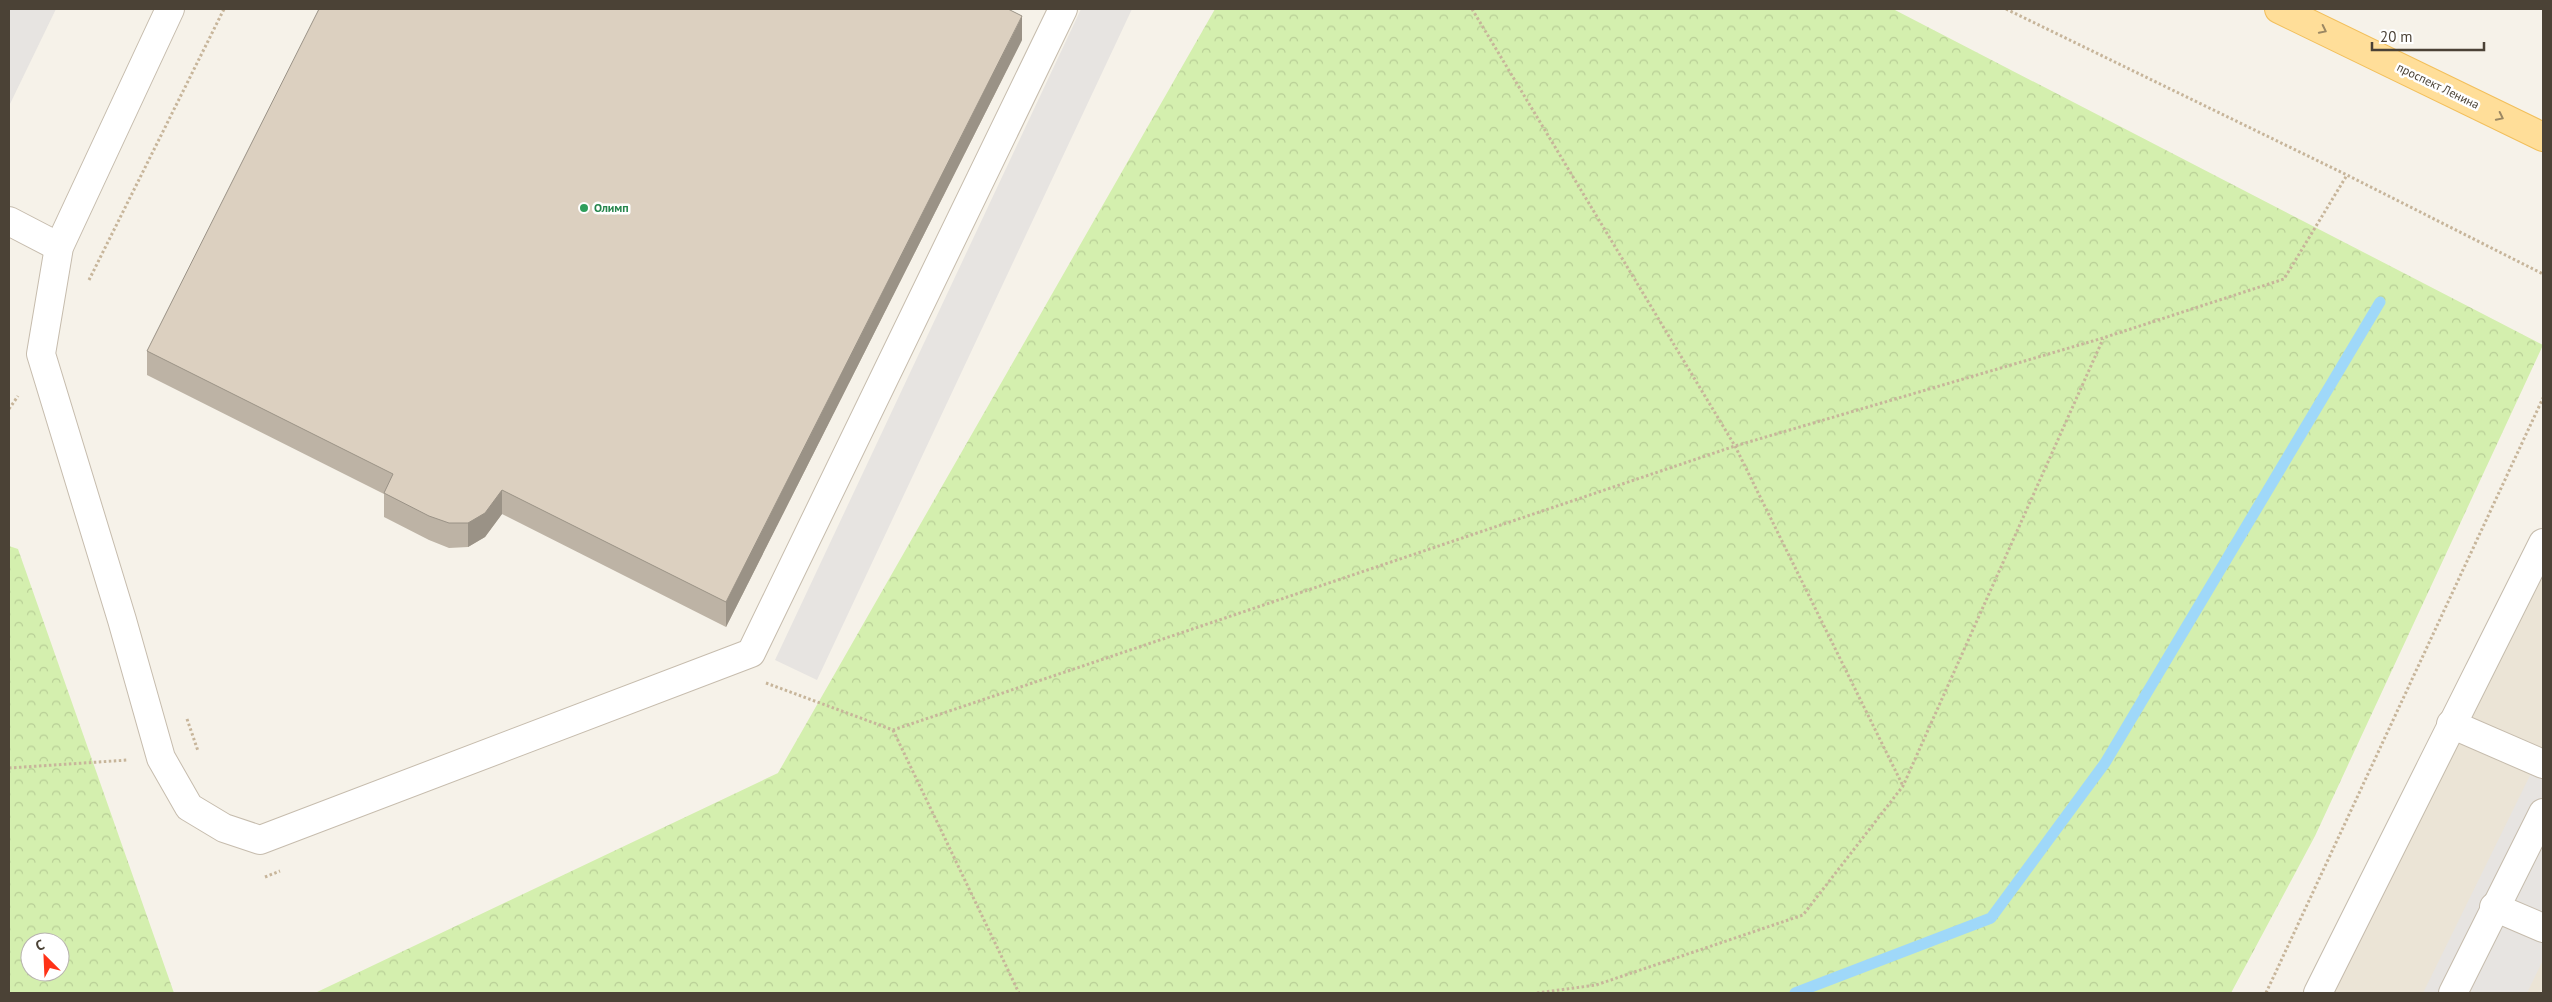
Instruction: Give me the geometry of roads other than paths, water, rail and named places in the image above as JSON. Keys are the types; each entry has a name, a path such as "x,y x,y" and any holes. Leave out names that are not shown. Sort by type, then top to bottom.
{"main road":[{"name":"проспект Ленина","path":"2279,9 2543,138"}],"street":[{"path":"170,9 59,247 41,354 122,620 161,758 189,807 224,828 260,840 750,653 1063,9"},
{"path":"9,221 59,247"},
{"path":"2318,993 2543,543"},
{"path":"2451,724 2543,764"},
{"path":"2453,993 2494,906 2543,813"},
{"path":"2494,906 2543,928"}],"waterway":[{"path":"1795,993 1991,918 2105,763 2380,302"}],"place":[{"name":"Олимп","path":"584,208"}]}
